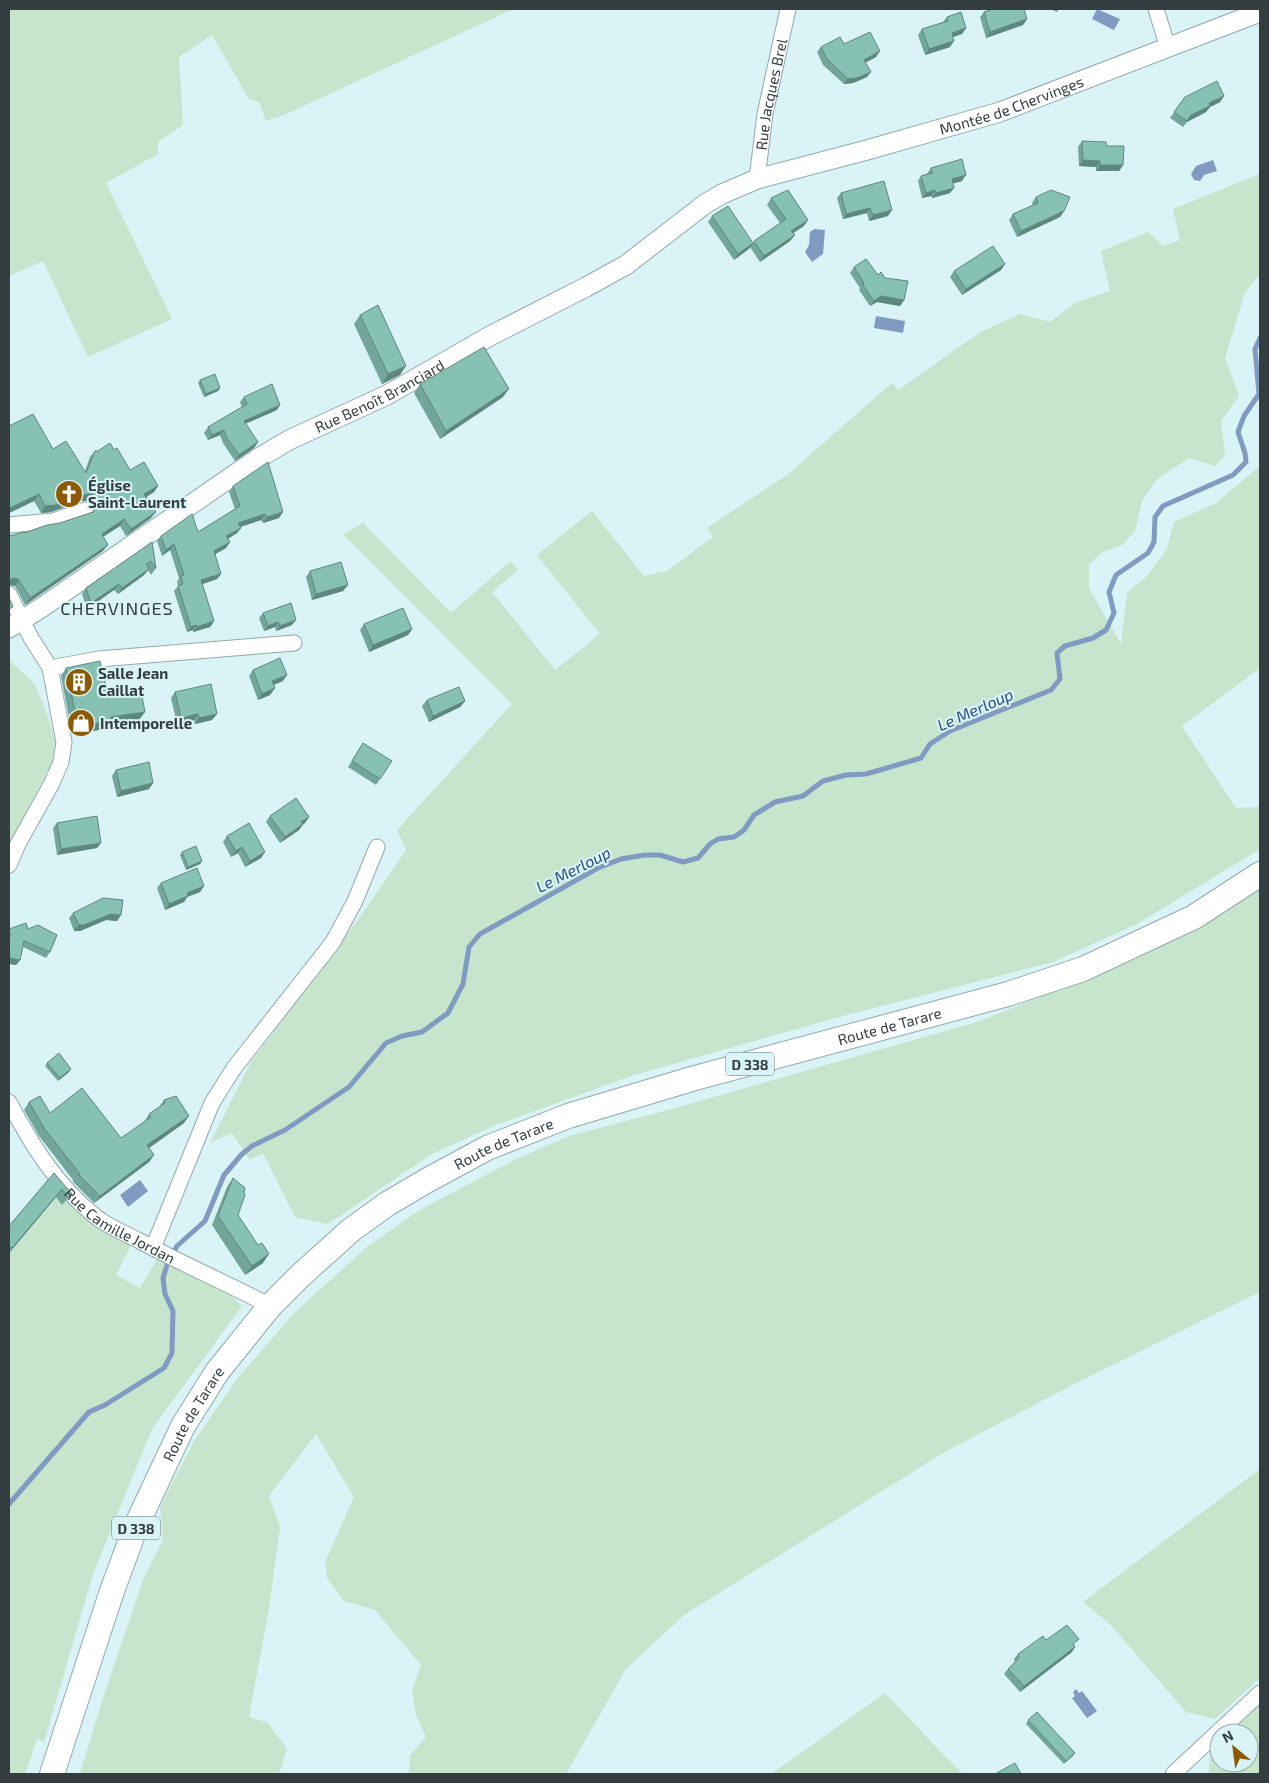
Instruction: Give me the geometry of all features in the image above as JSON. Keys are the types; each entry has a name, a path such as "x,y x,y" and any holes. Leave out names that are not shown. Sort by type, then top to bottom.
{"main road":[{"name":"Route de Tarare","path":"52,1774 112,1591 136,1526 183,1426 217,1372 270,1306 351,1230 386,1204 487,1148 568,1116 695,1078 1008,994 1083,968 1194,917 1260,874"}],"street":[{"name":"Rue Jacques Brel","path":"756,179 765,114 788,9"},
{"path":"1156,9 1168,48"},
{"name":"Montée de Chervinges","path":"756,179 868,150 1000,112 1260,12"},
{"name":"Rue Benoît Branciard","path":"15,624 257,459 289,440 387,395 490,336 626,265 705,204 756,179"},
{"path":"9,525 53,521 85,510"},
{"path":"9,594 15,624 50,668 64,742 61,762 52,783 18,844 9,865"},
{"path":"50,668 99,659 294,643"},
{"path":"156,1250 212,1103 234,1068 333,942 355,901 377,847"},
{"name":"Rue Camille Jordan","path":"9,1102 33,1145 54,1174 77,1200 97,1218 185,1265 270,1306"},
{"path":"1173,1774 1260,1693"}],"green space":[{"path":"9,9 513,9 284,115 266,121 259,102 249,99 212,35 179,57 183,125 158,142 158,154 106,183 172,319 88,357 43,261 9,276"},
{"path":"1260,174 1260,274 1245,292 1225,358 1239,396 1221,421 1225,455 1215,466 1189,458 1157,479 1142,501 1135,531 1122,545 1101,553 1089,565 1089,588 1121,644 1127,593 1147,576 1167,549 1174,522 1216,503 1260,466 1260,668 1182,726 1236,808 1260,807 1260,849 1137,924 1053,962 839,1017 631,1076 496,1125 432,1154 328,1224 295,1217 263,1153 250,1160 232,1133 210,1143 251,1062 360,917 406,850 397,830 512,704 343,534 363,523 451,613 511,561 518,570 492,592 555,670 600,634 537,555 592,511 644,576 667,571 713,537 707,528 787,475 892,383 898,390 979,333 1020,314 1050,322 1075,303 1110,291 1101,251 1148,232 1163,246 1180,240 1173,209"},
{"path":"9,660 34,683 45,708 56,742 52,763 9,845"},
{"path":"1260,888 1260,1292 1078,1382 943,1453 684,1615 626,1669 566,1774 409,1774 410,1755 426,1737 416,1715 412,1690 421,1665 375,1610 344,1601 327,1578 325,1562 354,1497 316,1434 269,1496 280,1527 269,1608 249,1717 268,1723 287,1749 279,1774 80,1774 103,1698 143,1580 163,1540 160,1507 193,1443 236,1380 294,1313 368,1246 418,1211 514,1160 569,1136 668,1110 977,1022 1138,958 1237,904"},
{"path":"61,1191 85,1217 131,1245 116,1275 140,1288 158,1258 228,1293 242,1306 152,1429 93,1574 44,1742 37,1739 25,1774 9,1774 9,1253"},
{"path":"1260,1469 1260,1678 1215,1719 1186,1712 1110,1624 1083,1602"},
{"path":"885,1693 962,1774 771,1774"},
{"path":"1260,1705 1260,1774 1209,1774 1259,1773 1259,1723 1239,1723"}],"water":[{"path":"1097,9 1120,19 1114,30 1092,19"},
{"path":"1213,160 1217,171 1204,175 1200,181 1194,180 1191,174 1196,166"},
{"path":"814,229 825,230 823,254 812,262 805,252 809,245 810,232"},
{"path":"876,316 905,321 903,333 874,328"},
{"path":"140,1180 148,1191 128,1207 120,1195"},
{"path":"1076,1689 1079,1693 1082,1691 1097,1711 1087,1718 1072,1698 1075,1696 1073,1692"}],"building":[{"path":"993,9 1024,9 1027,19 990,32 984,12"},
{"path":"961,12 966,28 952,33 954,41 929,49 922,29 948,21 947,17"},
{"path":"870,32 880,51 864,60 871,72 857,78 848,79 827,59 821,47 840,37 844,44"},
{"path":"1217,81 1224,96 1209,103 1210,106 1191,115 1187,121 1174,112 1185,97"},
{"path":"1082,141 1106,142 1107,146 1124,146 1123,165 1100,165 1100,161 1083,160"},
{"path":"962,159 966,175 952,179 954,188 936,193 935,190 926,193 921,176 932,173 931,168"},
{"path":"884,181 892,210 873,215 870,208 846,214 841,193"},
{"path":"788,190 808,220 791,231 795,235 764,256 754,241 786,219 771,198"},
{"path":"1051,190 1070,197 1064,211 1021,231 1013,214 1038,203 1036,197"},
{"path":"728,206 753,243 738,254 712,216"},
{"path":"993,246 1005,264 966,289 954,271"},
{"path":"866,259 878,275 881,272 885,278 908,281 904,300 881,296 874,301 854,267"},
{"path":"378,305 406,366 388,374 360,315"},
{"path":"484,347 509,389 446,431 420,384"},
{"path":"215,374 220,388 206,394 200,380"},
{"path":"272,384 280,405 244,421 258,442 239,455 227,438 224,430 212,435 208,427 247,404 244,397"},
{"path":"33,414 53,449 66,441 86,473 95,451 110,443 114,450 117,448 130,470 144,462 158,486 144,494 156,512 131,529 124,519 102,534 108,545 30,598 19,580 14,578 9,580 9,536 60,523 93,512 99,506 98,500 92,494 87,494 56,505 45,506 39,494 9,508 9,426"},
{"path":"268,462 283,512 267,517 265,514 238,523 241,528 226,536 230,542 214,551 221,574 201,580 214,621 197,627 197,625 191,627 178,586 183,584 181,576 184,575 174,544 166,550 161,536 192,514 198,532 240,506 233,486"},
{"path":"152,542 156,568 151,561 146,564 149,569 122,588 119,584 91,603 86,588"},
{"path":"341,562 348,585 316,594 310,571"},
{"path":"9,597 13,607 9,609"},
{"path":"291,603 296,620 280,626 278,622 268,626 263,613"},
{"path":"403,608 412,629 373,645 364,624"},
{"path":"280,658 287,675 272,681 275,688 262,694 253,670"},
{"path":"100,661 108,696 141,691 145,712 111,717 111,721 78,726 66,668"},
{"path":"211,684 217,714 199,718 198,714 181,718 175,692"},
{"path":"459,687 465,701 433,716 427,700"},
{"path":"363,743 392,761 380,779 352,761"},
{"path":"149,762 153,783 121,791 116,770"},
{"path":"296,798 309,817 301,822 303,824 285,837 270,816"},
{"path":"97,816 101,843 61,849 57,823"},
{"path":"249,823 265,852 250,861 242,847 236,851 227,836"},
{"path":"196,846 202,861 188,867 182,852"},
{"path":"197,868 204,886 187,893 188,896 169,904 161,883"},
{"path":"103,898 123,900 121,915 111,914 84,925 79,925 73,913"},
{"path":"26,923 28,929 38,925 57,935 50,952 24,941 20,960 9,958 9,929"},
{"path":"59,1053 71,1069 60,1078 47,1063"},
{"path":"82,1088 121,1138 151,1117 149,1114 165,1103 164,1100 176,1096 189,1116 147,1145 154,1155 100,1196 78,1174 80,1174 44,1128 29,1102 40,1096 50,1113"},
{"path":"54,1173 72,1194 68,1197 62,1189 12,1248 9,1246 9,1226"},
{"path":"233,1178 245,1188 245,1195 238,1215 258,1245 262,1243 269,1254 252,1266 218,1216"},
{"path":"1067,1625 1079,1639 1073,1644 1075,1647 1024,1686 1008,1669 1019,1658 1018,1654 1043,1636 1046,1640"},
{"path":"1037,1712 1075,1753 1066,1761 1028,1720"},
{"path":"1015,1763 1021,1774 995,1774"}],"waterway":[{"name":"Le Merloup","path":"9,1504 89,1412 105,1405 164,1368 172,1353 173,1311 165,1294 163,1278 168,1262 177,1246 205,1221 224,1175 242,1154 252,1146 285,1130 349,1087 386,1043 402,1036 422,1032 448,1013 463,984 469,947 480,934 598,868 621,859 645,855 660,855 683,862 698,858 710,844 718,839 734,837 744,830 754,815 775,802 803,796 823,781 846,775 866,774 921,758 930,744 950,731 1051,690 1060,679 1057,653 1065,646 1093,638 1106,630 1114,613 1109,592 1116,575 1148,553 1154,542 1155,517 1163,506 1233,475 1246,462 1238,432 1244,416 1259,394 1255,349 1260,338"}],"place":[{"name":"Église Saint-Laurent","path":"69,494"},
{"name":"Salle Jean Caillat","path":"79,682"},
{"name":"Intemporelle","path":"81,723"}],"district":[{"name":"CHERVINGES","path":"117,608"}]}
